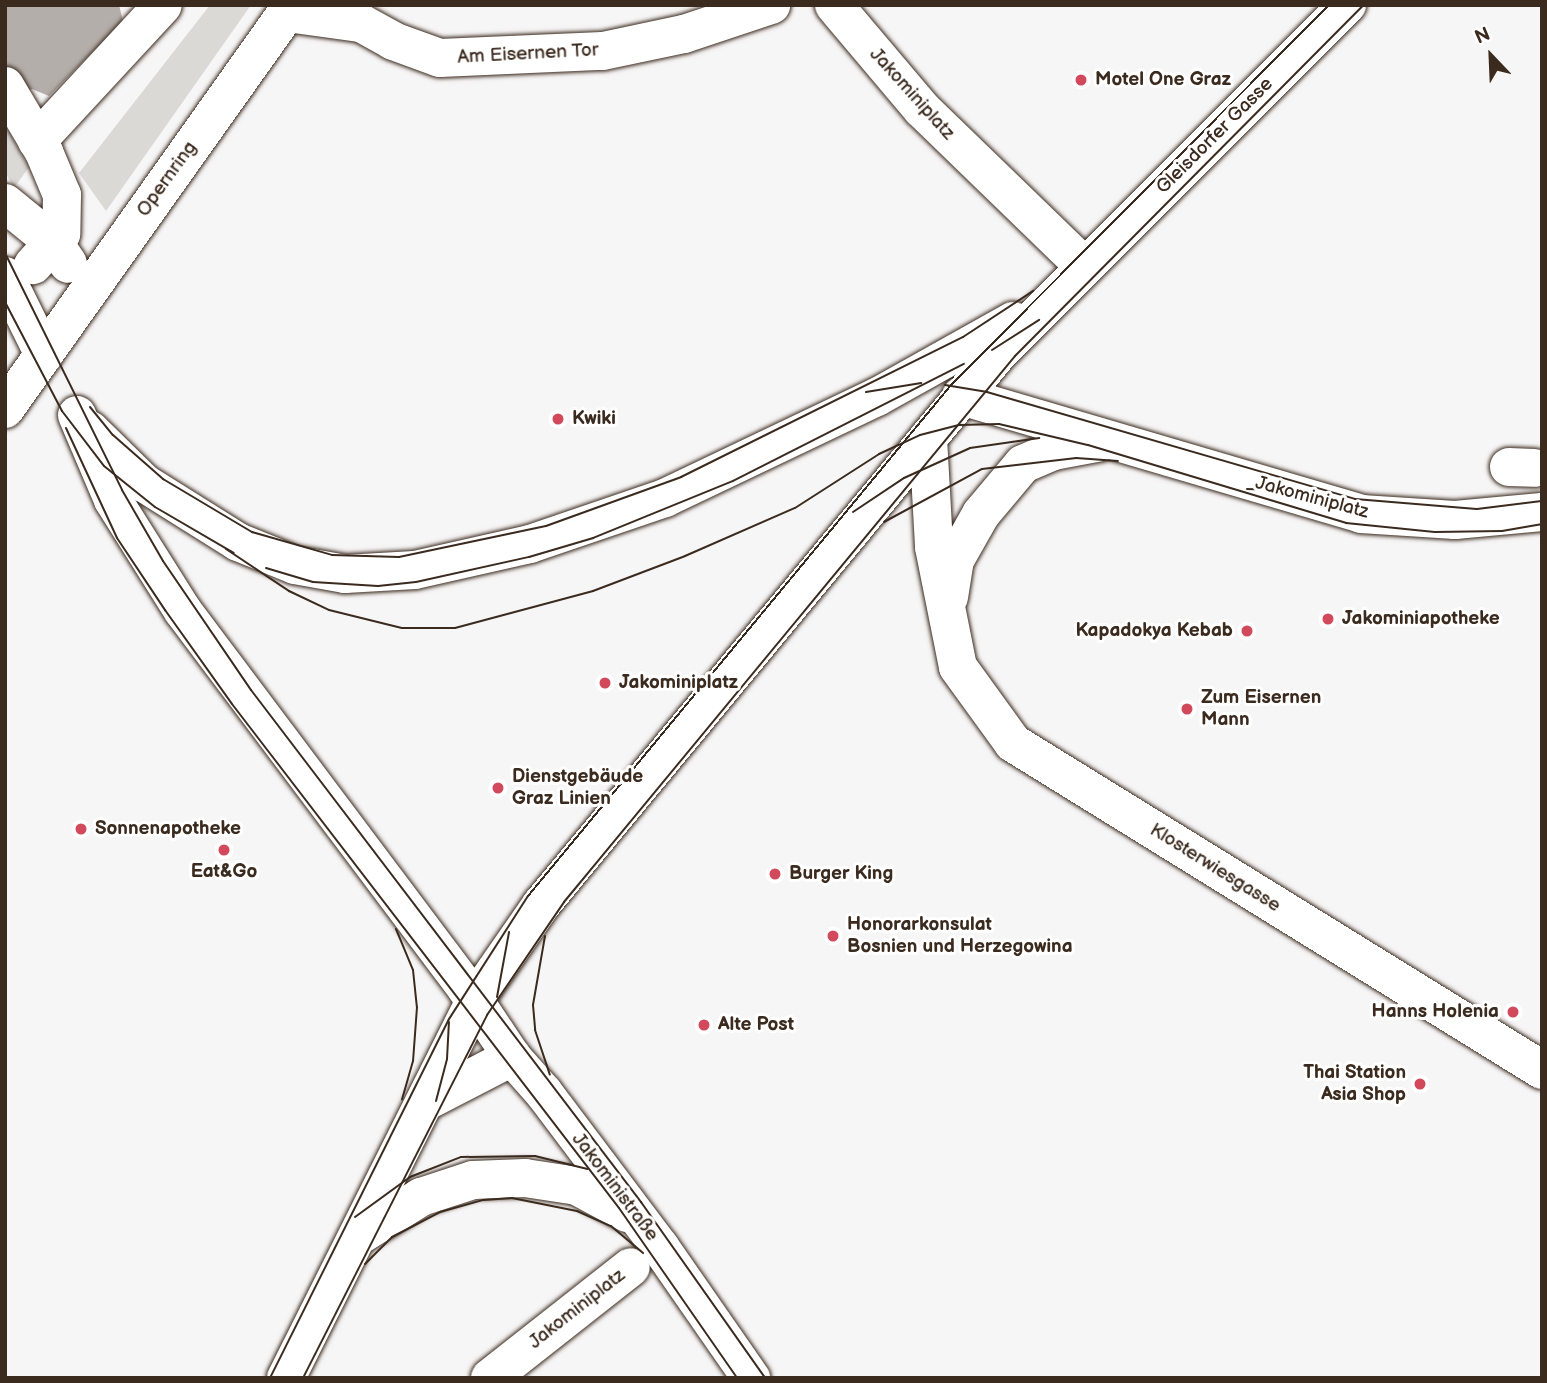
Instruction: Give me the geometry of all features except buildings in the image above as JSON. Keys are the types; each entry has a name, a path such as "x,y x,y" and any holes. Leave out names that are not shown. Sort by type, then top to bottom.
{"street":[{"path":"37,141 163,5"},
{"name":"Am Eisernen Tor","path":"289,9 361,23 393,41 440,58 603,51 684,34 771,5"},
{"name":"Jakominiplatz","path":"834,5 922,109 1084,266"},
{"name":"Gleisdorfer Gasse","path":"1084,266 1347,5"},
{"name":"Opernring","path":"5,409 289,9"},
{"path":"5,86 37,141 62,195 61,234 40,262"},
{"path":"5,202 40,262 44,355"},
{"path":"286,1378 361,1235 475,1000 541,905 961,396 1084,266"},
{"path":"475,1000 247,701 144,553 104,484 77,415 144,483 238,542 295,565 345,574 415,570 553,537 717,475 992,336 1084,266"},
{"name":"Jakominiplatz","path":"961,396 1106,441 1361,514 1455,520 1532,514"},
{"path":"928,438 934,547 945,616"},
{"name":"Jakominiplatz","path":"945,616 956,560 981,514 1023,464 1053,451 1106,441"},
{"name":"Klosterwiesgasse","path":"945,616 958,667 1013,743 1542,1070"},
{"name":"Jakoministraße","path":"475,1000 512,1057 641,1222 751,1378"},
{"path":"427,1101 512,1057"},
{"path":"361,1235 421,1197 473,1180 524,1178 577,1186 641,1222"},
{"name":"Jakominiplatz","path":"489,1378 631,1267"}],"shaded area":[{"path":"5,5 119,5 123,21 49,96 32,89 22,93 5,63"},
{"path":"210,5 251,5 106,211 79,173"},
{"path":"5,125 29,167 14,188 5,172"}],"tram line":[{"path":"270,1378 449,1019 528,896 951,385 1329,5"},
{"path":"303,1378 487,1015 564,902 1015,356 1363,5"},
{"path":"5,253 122,490 163,561 251,690 641,1202 765,1378"},
{"path":"90,407 113,435 163,479 252,532 332,555 399,557 546,526 681,477 963,337 1033,291"},
{"path":"5,302 62,411 104,466 155,507 234,553"},
{"path":"992,350 1039,320"},
{"path":"266,568 313,582 378,586 416,582 529,557 593,538 733,481 964,364"},
{"path":"866,392 921,383"},
{"path":"945,385 987,392 1355,499 1477,509 1542,501"},
{"path":"226,549 289,591 329,610 402,628 455,628 593,591 685,556 795,508 879,454 920,435 959,425 999,424 1088,445 1346,523 1435,532 1502,531 1542,524"},
{"path":"66,428 117,538 165,610 232,704 619,1208 737,1378"},
{"path":"853,512 904,478 970,448 1039,438"},
{"path":"884,522 982,469 1076,458 1118,461"},
{"path":"1247,489 1274,490"},
{"path":"396,929 413,970 417,1007 413,1061 402,1099"},
{"path":"497,997 509,932"},
{"path":"545,936 533,1005 535,1030 550,1075"},
{"path":"436,1101 447,1059 449,1022"},
{"path":"355,1217 410,1177 461,1157 535,1156 587,1169"},
{"path":"365,1264 392,1237 440,1212 483,1200 512,1198 577,1211 611,1226 643,1253"}],"place":[{"name":"Motel One Graz","path":"1081,80"},
{"name":"Kwiki","path":"558,419"},
{"name":"Jakominiapotheke","path":"1328,619"},
{"name":"Kapadokya Kebab","path":"1247,631"},
{"name":"Jakominiplatz","path":"605,683"},
{"name":"Zum Eisernen Mann","path":"1187,709"},
{"name":"Dienstgebäude Graz Linien","path":"498,788"},
{"name":"Sonnenapotheke","path":"81,829"},
{"name":"Eat&Go","path":"224,850"},
{"name":"Burger King","path":"775,874"},
{"name":"Honorarkonsulat Bosnien und Herzegowina","path":"833,936"},
{"name":"Hanns Holenia","path":"1513,1012"},
{"name":"Alte Post","path":"704,1025"},
{"name":"Thai Station Asia Shop","path":"1420,1084"}]}
